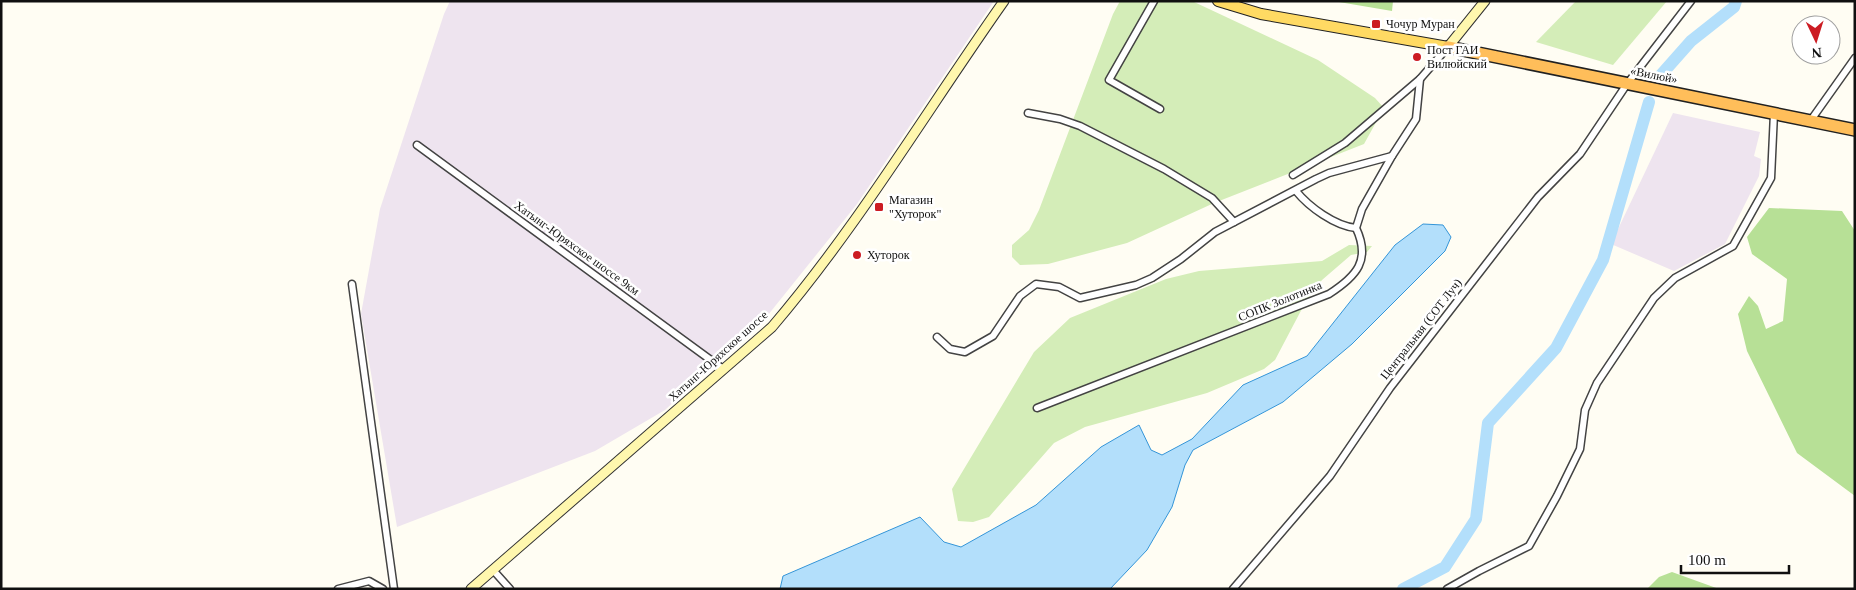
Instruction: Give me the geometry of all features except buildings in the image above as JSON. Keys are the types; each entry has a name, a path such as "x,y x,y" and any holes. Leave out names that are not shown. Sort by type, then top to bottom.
{"highway":[{"name":"«Вилюй»","path":"1448,47 1855,130"}],"main road":[{"name":"Хатынг-Юряхское шоссе","path":"471,589 772,327 800,294 866,204 1004,1"},
{"path":"1218,1 1261,14 1448,47 1485,1"}],"street":[{"path":"1154,1 1109,80 1160,109"},
{"name":"Центральная (СОТ Луч)","path":"1232,589 1330,476 1390,388 1538,196 1580,154 1627,84 1691,1"},
{"path":"1293,175 1345,143 1420,79 1448,47"},
{"path":"1811,120 1855,58"},
{"path":"1296,191 1305,202 1319,212 1349,228 1356,228 1362,209 1392,156 1416,119 1420,79"},
{"path":"1028,113 1060,119 1080,126 1164,169 1212,198 1234,222"},
{"path":"1447,589 1479,570 1529,546 1557,496 1580,449 1585,410 1596,382 1654,298 1675,278 1733,246 1771,178 1774,113"},
{"name":"Хатынг-Юряхское шоссе 9км","path":"417,145 723,370"},
{"path":"938,337 950,349 965,352 993,336 1020,296 1036,284 1059,287 1080,298 1136,285 1152,278 1181,259 1215,232 1329,173 1392,156"},
{"name":"СОПК Золотинка","path":"1037,408 1330,294 1339,288 1358,269 1362,262 1362,242 1356,228"},
{"path":"352,284 394,589"},
{"path":"492,570 510,589"},
{"path":"338,589 369,581 384,589"}],"shaded area":[{"path":"450,1 994,1 857,204 768,315 665,410 595,451 397,527 361,314 380,209 444,14"},
{"path":"1673,113 1760,132 1754,156 1761,159 1759,176 1725,244 1674,271 1611,244"}],"green space":[{"path":"1120,1 1192,1 1318,60 1375,98 1384,108 1364,144 1214,203 1127,243 1048,264 1020,265 1012,257 1012,245 1029,230 1039,210 1113,14"},
{"path":"1333,1 1393,1 1392,11"},
{"path":"1576,1 1667,1 1613,65 1536,42"},
{"path":"1769,208 1842,211 1855,231 1855,496 1797,453 1747,351 1738,314 1749,296 1758,306 1766,329 1783,321 1787,279 1752,254 1747,237"},
{"path":"1349,245 1372,246 1367,252 1351,255 1322,280 1305,303 1275,360 1264,369 1207,393 1085,427 1054,443 989,517 973,522 958,521 952,489 1034,352 1070,318 1166,279 1199,271 1322,261"},
{"path":"1672,572 1719,589 1647,589 1659,577"}],"water":[{"path":"1423,224 1443,225 1451,237 1445,251 1352,344 1283,402 1193,450 1185,465 1172,507 1147,550 1110,589 780,589 783,576 920,517 944,542 961,547 1036,505 1101,447 1139,425 1151,450 1162,455 1192,439 1243,385 1307,356 1395,245"}],"waterway":[{"path":"1660,76 1691,41 1734,7 1736,1"},
{"path":"1403,589 1445,567 1476,519 1488,423 1556,348 1603,260 1649,102"}],"place":[{"name":"Чочур Муран","path":"1376,24"},
{"name":"Пост ГАИ Вилюйский","path":"1417,57"},
{"name":"Магазин \"Хуторок\"","path":"879,207"},
{"name":"Хуторок","path":"857,255"}]}
